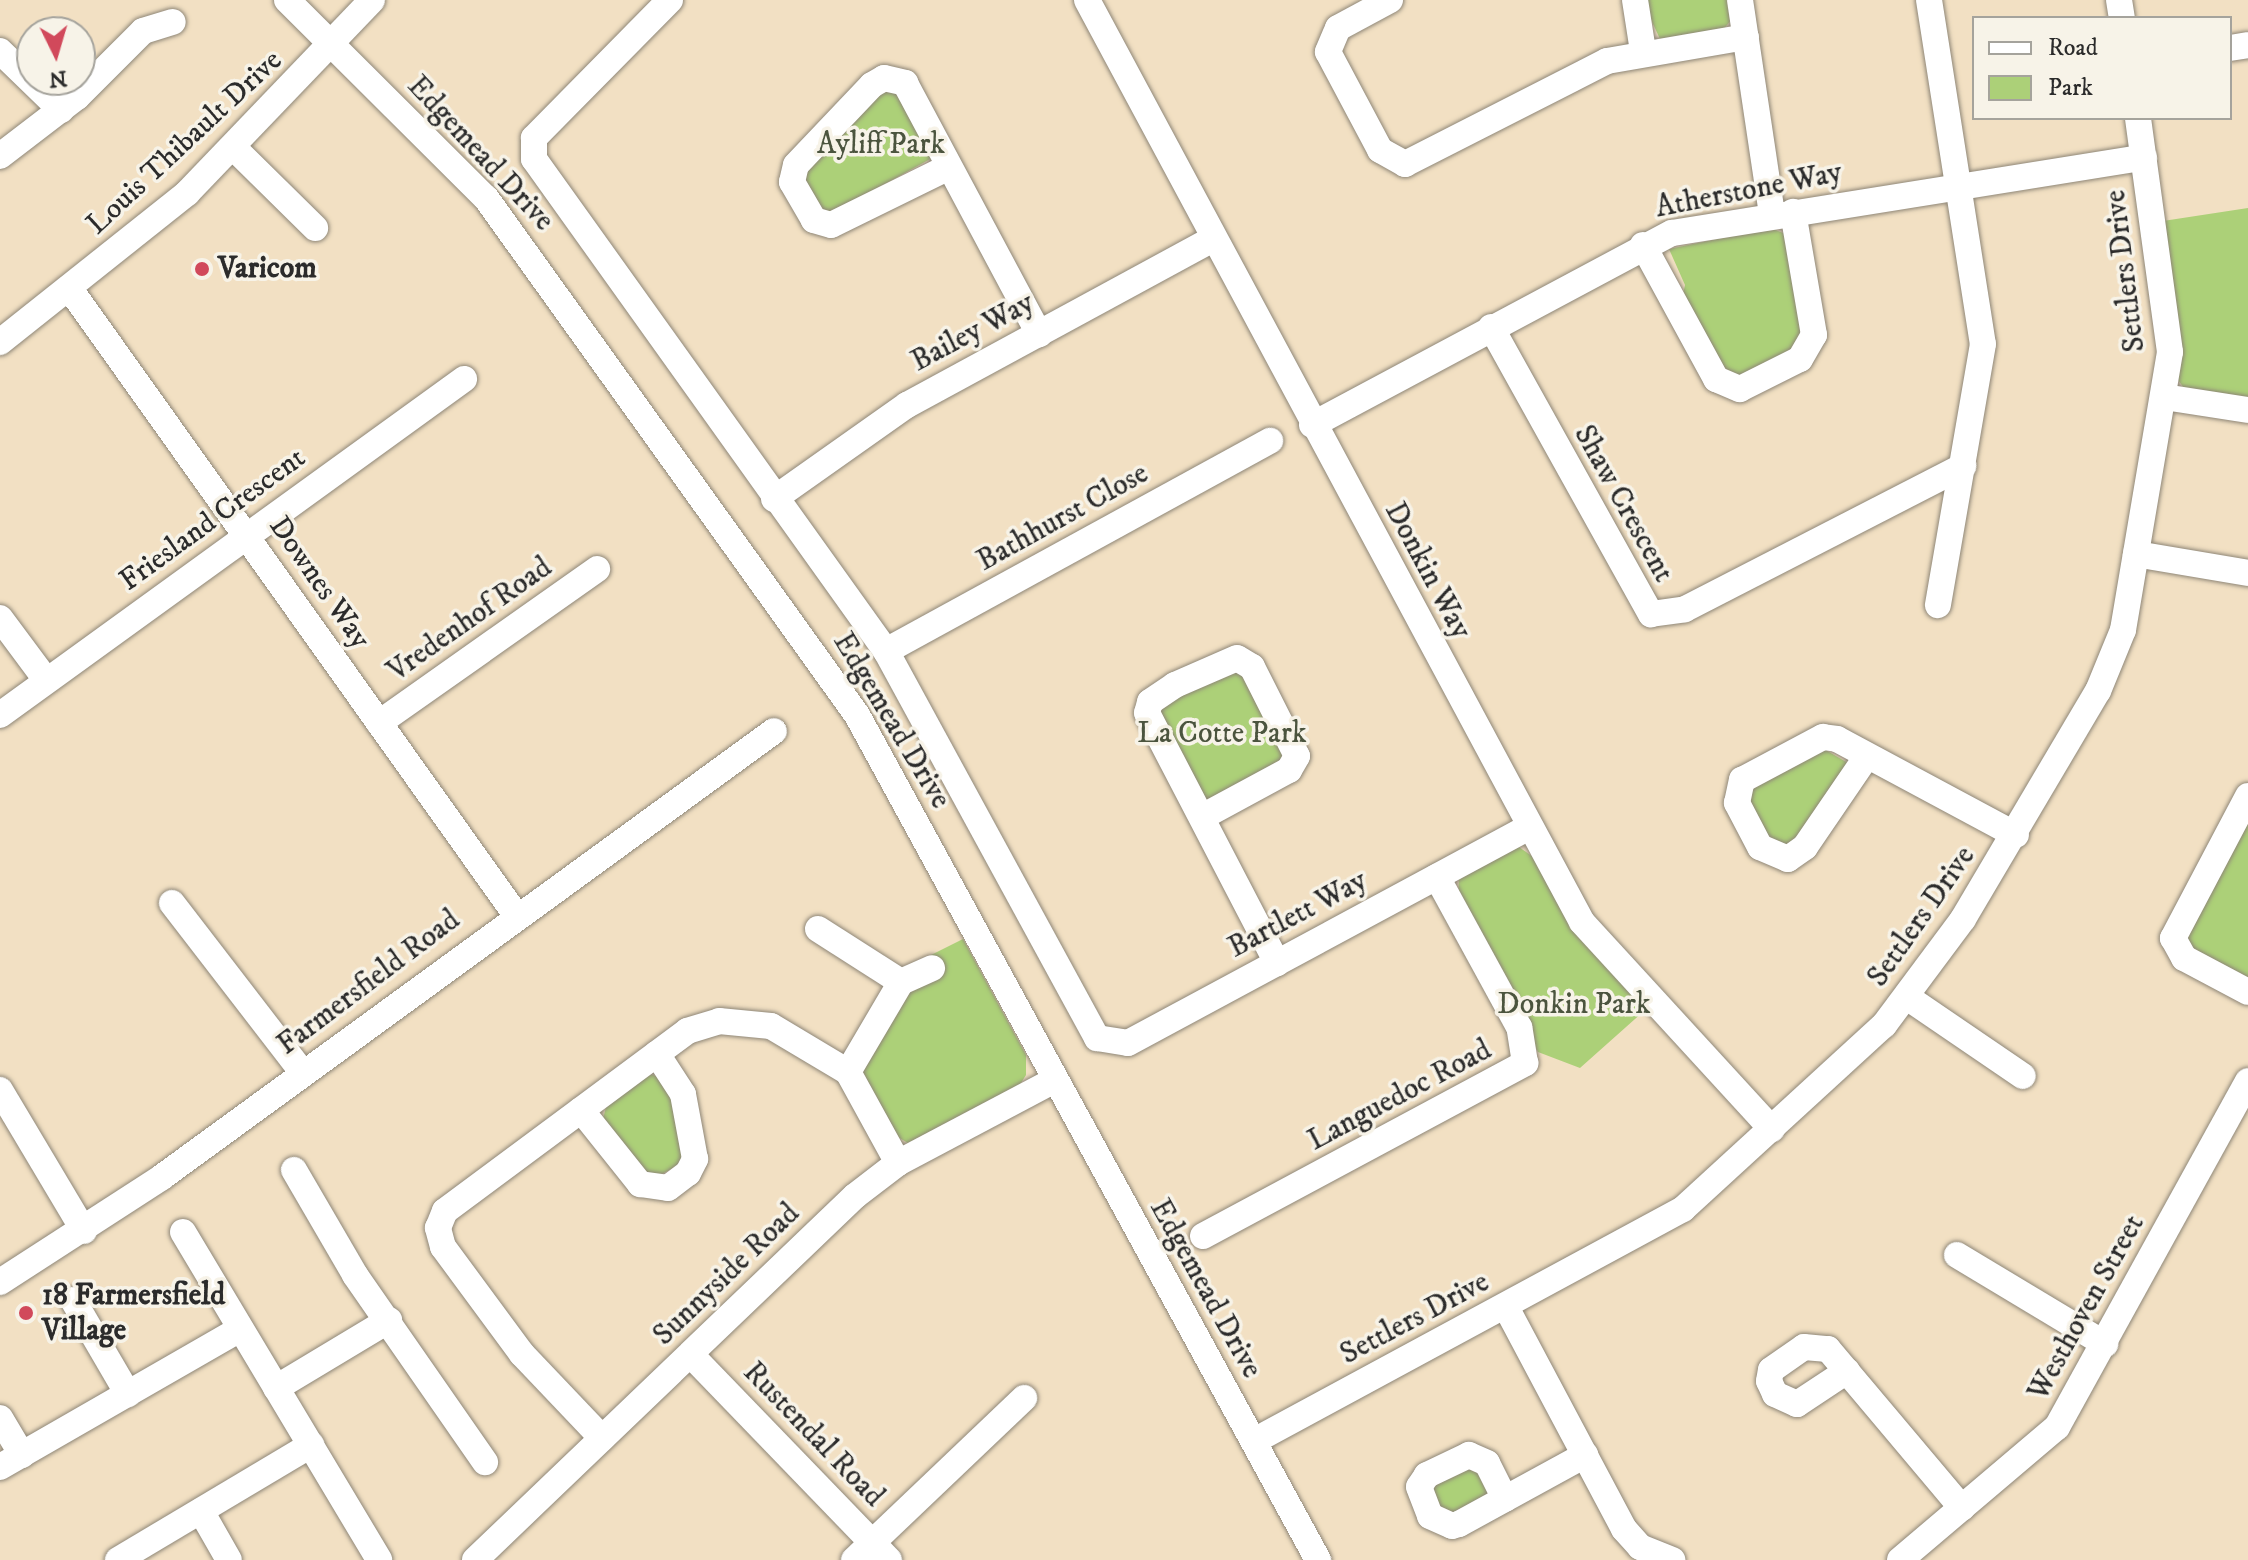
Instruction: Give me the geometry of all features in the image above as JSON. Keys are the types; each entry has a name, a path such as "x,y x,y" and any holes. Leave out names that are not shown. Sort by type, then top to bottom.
{"street":[{"name":"Edgemead Drive","path":"287,0 486,198 857,715 1318,1560"},
{"path":"331,43 372,0"},
{"name":"Edgemead Drive","path":"670,0 534,138 532,152 774,499 886,651 1097,1038"},
{"name":"Donkin Way","path":"1087,0 1312,425 1582,922 1772,1129"},
{"path":"1390,0 1338,28 1328,52 1380,150 1397,163 1414,162 1587,70 1643,51 1746,37"},
{"path":"1635,0 1643,51"},
{"path":"1643,245 1716,379 1740,389 1800,359 1814,335 1782,214 1740,0"},
{"path":"1929,0 1983,344 1938,605"},
{"path":"0,156 69,103 143,31 173,22"},
{"name":"Louis Thibault Drive","path":"0,342 70,289 234,148 331,43"},
{"path":"0,51 69,103"},
{"path":"949,167 831,225 814,220 792,182 796,165 884,78 910,90 1039,334"},
{"name":"Settlers Drive","path":"1254,1441 1683,1209 1772,1129 1907,997 2016,835 2110,668 2136,554 2164,397 2170,329 2138,120"},
{"path":"234,148 315,228"},
{"name":"Atherstone Way","path":"1312,425 1643,245 1782,214 2144,157"},
{"name":"Bailey Way","path":"774,499 907,405 1213,239"},
{"name":"Downes Way","path":"70,289 516,915"},
{"name":"Shaw Crescent","path":"1491,327 1651,614 1685,609 1963,466"},
{"name":"Friesland Crescent","path":"0,715 464,379"},
{"path":"2164,397 2248,410"},
{"name":"Bathhurst Close","path":"886,651 1270,441"},
{"path":"2136,554 2248,573"},
{"name":"Vredenhof Road","path":"379,723 597,569"},
{"path":"0,618 46,680"},
{"path":"1202,817 1289,770 1297,756 1252,667 1237,658 1148,705 1202,817 1277,963"},
{"name":"Farmersfield Road","path":"0,1282 84,1231 774,731"},
{"path":"1867,756 1805,847 1788,859 1760,847 1737,803 1742,780 1817,738 1837,739 2016,835"},
{"path":"2248,796 2173,938 2184,958 2248,992"},
{"name":"Bartlett Way","path":"1097,1038 1128,1043 1529,827"},
{"name":"Languedoc Road","path":"1203,1236 1525,1063 1519,1027 1437,877"},
{"path":"172,903 303,1073"},
{"path":"818,929 901,982"},
{"path":"848,1072 901,982 932,968"},
{"path":"1907,997 2023,1076"},
{"path":"602,1438 522,1354 438,1235 445,1211 657,1054 703,1024 748,1020 848,1072 898,1163"},
{"path":"581,1110 640,1184 668,1188 688,1173 695,1159 683,1094 657,1054"},
{"name":"Sunnyside Road","path":"475,1560 898,1163 1055,1080"},
{"name":"Westhoven Street","path":"1900,1560 2057,1427 2248,1081"},
{"path":"0,1090 84,1231"},
{"path":"294,1170 389,1320 485,1462"},
{"path":"183,1232 379,1560"},
{"path":"1957,1255 2105,1344"},
{"path":"73,1300 128,1394"},
{"path":"1506,1307 1630,1537 1662,1559"},
{"path":"276,1388 389,1320"},
{"path":"0,1418 11,1461 240,1329"},
{"name":"Rustendal Road","path":"691,1355 872,1554"},
{"path":"1847,1371 1962,1508"},
{"path":"872,1554 1024,1398"},
{"path":"118,1560 311,1445"},
{"path":"1505,1499 1585,1455"},
{"path":"201,1511 229,1560"}],"green space":[{"path":"1642,0 1731,0 1731,20 1724,29 1660,39"},
{"name":"Ayliff Park","path":"881,89 901,93 932,158 827,216 803,192 802,166"},
{"path":"2248,208 2248,403 2187,392 2178,380 2178,316 2163,221"},
{"path":"1770,228 1786,234 1804,347 1736,385 1681,303 1685,285 1669,249"},
{"name":"La Cotte Park","path":"1225,669 1244,671 1286,740 1282,762 1216,800 1204,799 1159,715 1162,705"},
{"path":"1817,745 1848,763 1790,847 1763,843 1746,787"},
{"path":"2248,807 2248,984 2186,947 2185,922"},
{"name":"Donkin Park","path":"1519,847 1533,857 1574,925 1644,1011 1580,1068 1538,1052 1458,898 1459,878"},
{"path":"963,939 1026,1055 1026,1075 1019,1086 908,1143 896,1136 863,1072 902,996 939,970 931,955"},
{"path":"650,1074 667,1080 683,1145 681,1164 652,1179 603,1119 606,1107"},
{"path":"1474,1462 1491,1493 1448,1518 1427,1488"}],"place":[{"name":"Varicom","path":"202,269"},
{"name":"18 Farmersfield Village","path":"26,1313"}]}
